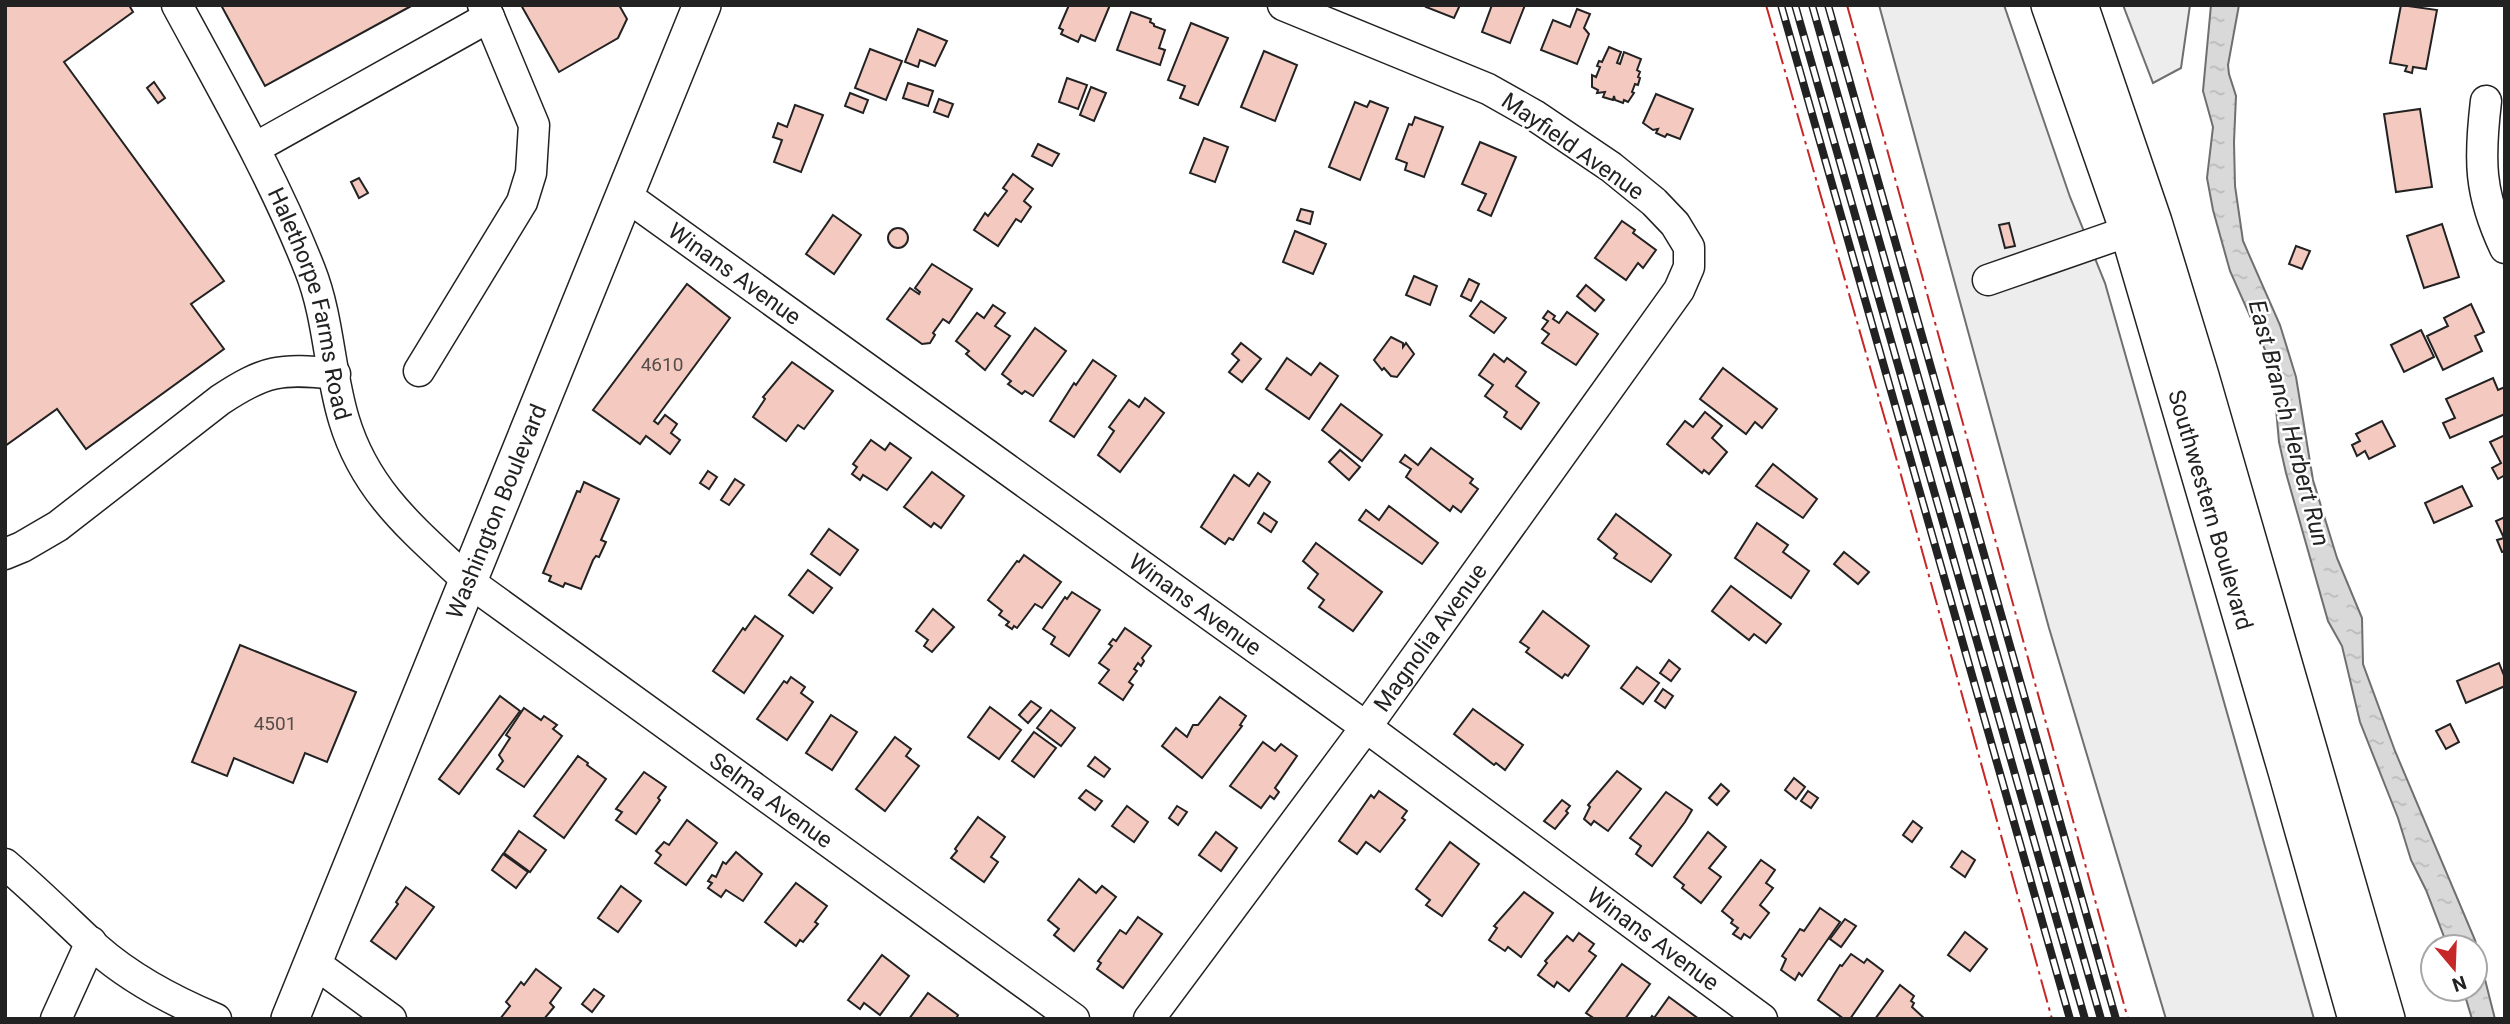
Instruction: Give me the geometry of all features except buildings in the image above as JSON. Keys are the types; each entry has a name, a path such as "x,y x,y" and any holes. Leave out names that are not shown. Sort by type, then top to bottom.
{"main road":[{"name":"Washington Boulevard","path":"290,1019 702,5"},
{"name":"Southwestern Boulevard","path":"2050,5 2204,389 2386,1019"},
{"name":"Southwestern Boulevard","path":"2079,5 2357,1019"}],"street":[{"name":"Halethorpe Farms Road","path":"177,5 255,148 311,272 326,326 344,419 357,455 376,488 402,519 468,581"},
{"name":"Mayfield Avenue","path":"1283,5 1488,89 1534,115 1611,167 1654,202 1675,224 1689,247"},
{"path":"255,148 486,11 534,125 531,173 522,202 419,370"},
{"path":"2486,101 2481,147 2483,178 2488,206 2505,248"},
{"name":"Winans Avenue","path":"625,195 1366,727 1762,1019"},
{"path":"1989,280 2141,227"},
{"name":"Magnolia Avenue","path":"1149,1019 1366,727 1679,290 1689,267 1689,247"},
{"path":"5,554 58,526 220,400 248,382 273,372 298,369 335,374"},
{"name":"Selma Avenue","path":"468,581 1074,1019"},
{"path":"5,864 130,974 159,992 216,1019"},
{"path":"56,1019 91,942"},
{"path":"313,962 391,1019"}],"shaded area":[{"path":"1879,5 2004,5 2070,197 2105,283 2314,1019 2166,1019 2049,628"},
{"path":"2123,5 2190,5 2181,68 2153,83"}],"water":[{"name":"East Branch Herbert Run","path":"2211,5 2239,5 2228,65 2236,96 2235,186 2243,241 2280,325 2296,377 2313,480 2337,558 2362,618 2363,664 2395,751 2472,933 2443,933 2411,860 2398,818 2360,722 2342,646 2328,621 2286,473 2279,442 2273,375 2266,352 2230,271 2213,210 2207,178 2213,127 2203,91"},
{"path":"2489,995 2495,1019 2472,1019 2467,1003 2489,1003"}],"railway":[{"path":"1781,5 2070,1019"},
{"path":"1795,5 2085,1019"},
{"path":"1812,5 2101,1019"},
{"path":"1828,5 2116,1019"}],"power":[{"path":"1766,5 1901,475 2052,1019"},
{"path":"1847,5 2128,1019"}]}
